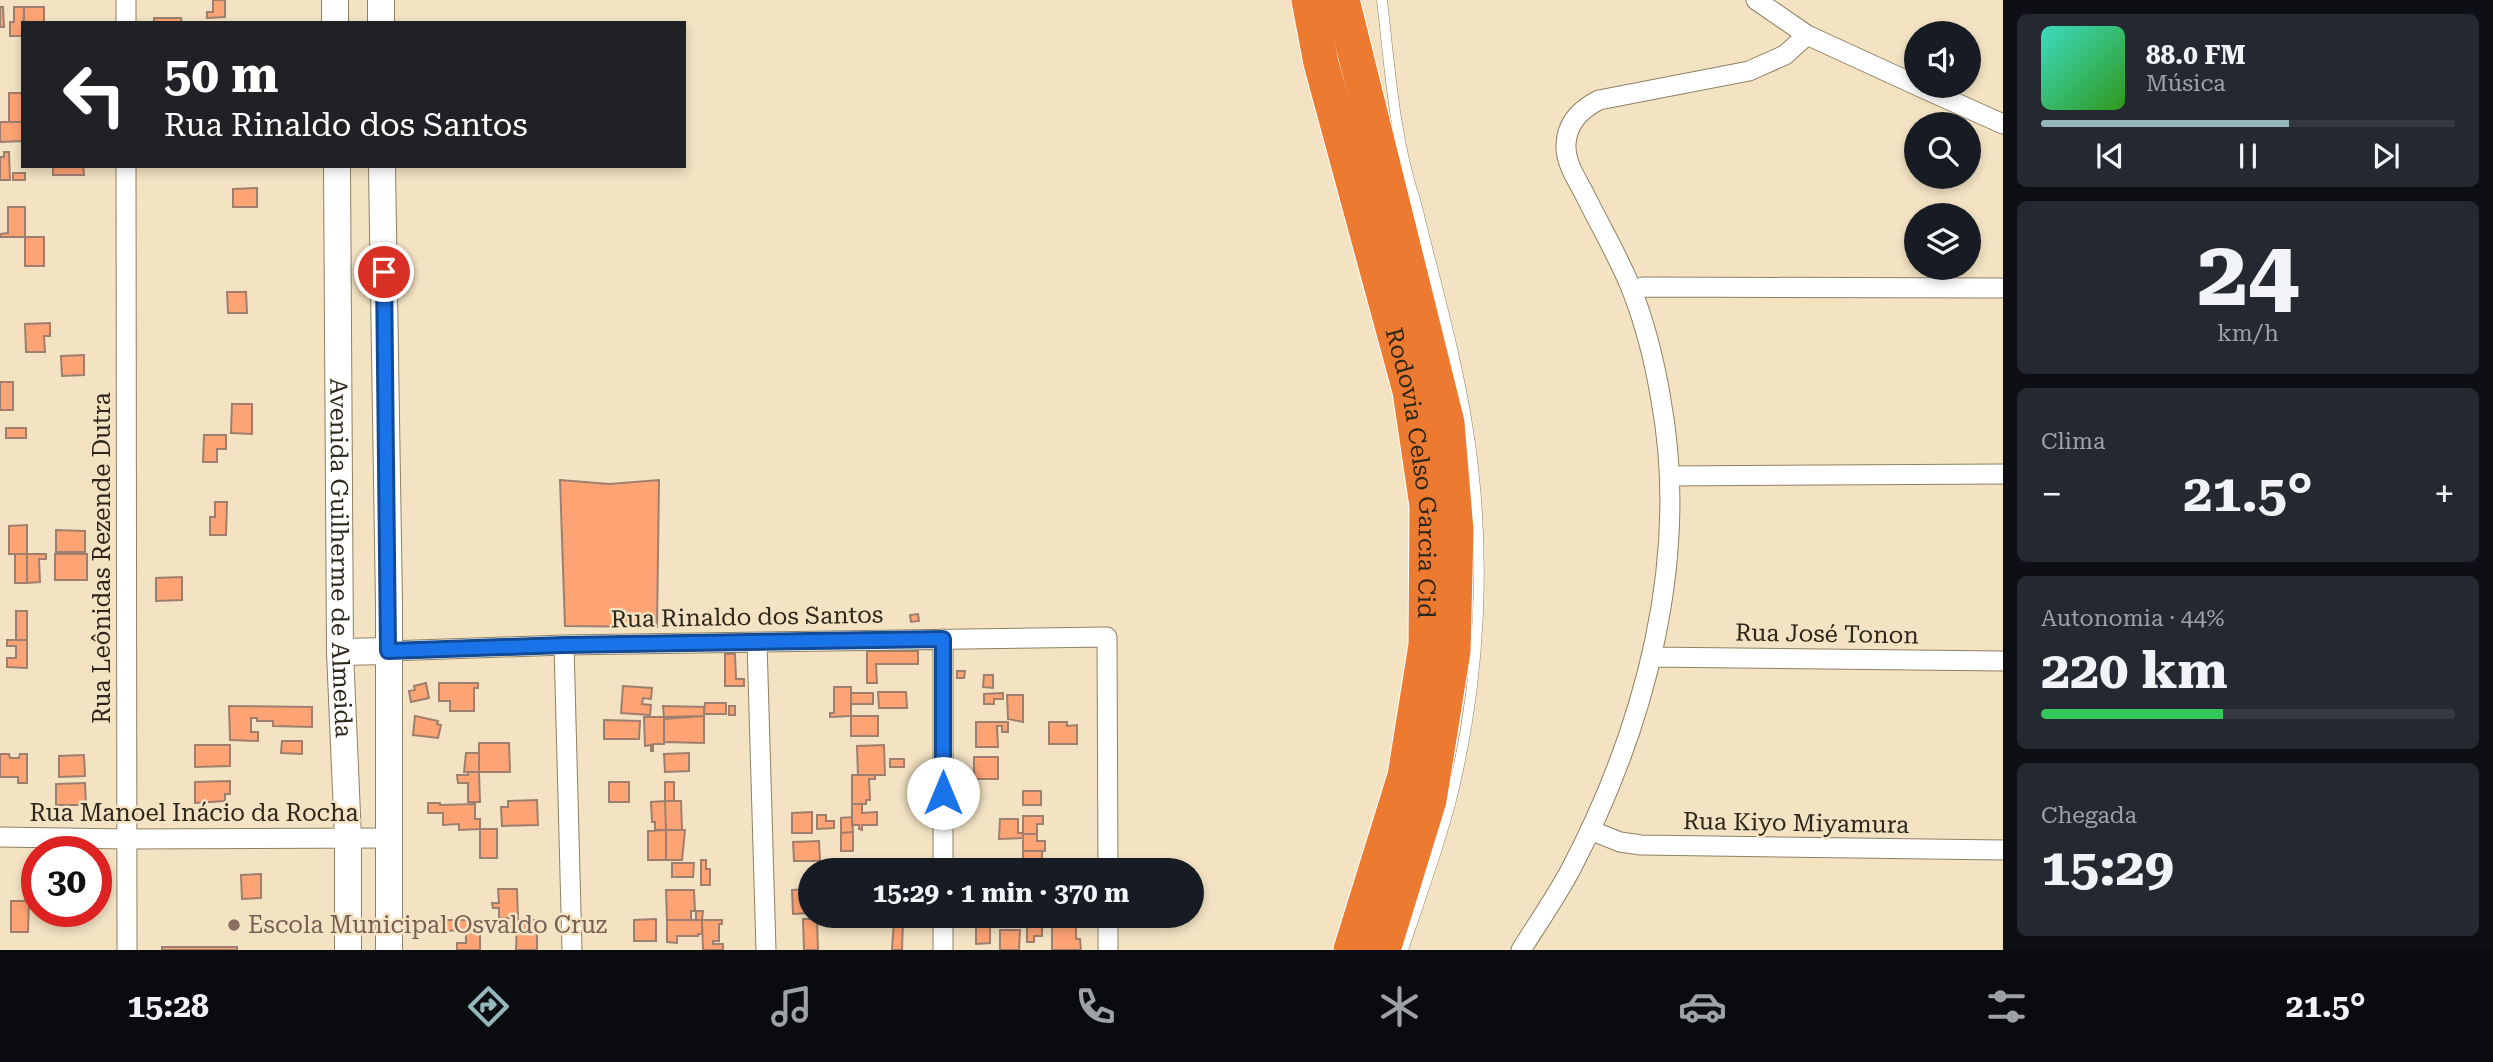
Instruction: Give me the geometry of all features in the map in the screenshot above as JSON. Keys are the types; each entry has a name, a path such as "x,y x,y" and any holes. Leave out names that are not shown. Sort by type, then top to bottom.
{"highway":[{"name":"Rodovia Celso Garcia Cid","path":"1309,0 1321,63 1410,391 1427,506 1426,645 1405,776 1351,950"},
{"name":"Rodovia Celso Garcia Cid","path":"1342,0 1447,423 1456,530 1453,651 1429,800 1383,950"},
{"path":"1366,0 1386,179"}],"street":[{"path":"125,0 125,21"},
{"path":"335,0 335,21"},
{"path":"381,0 381,21"},
{"path":"1756,0 1807,35 1904,79"},
{"path":"1521,950 1558,891 1590,830 1627,740 1651,657 1667,562 1670,476 1661,401 1651,352 1632,291 1568,162 1566,143 1570,126 1582,110 1599,100 1761,67 1785,55 1807,35"},
{"path":"1946,98 2003,124"},
{"name":"Rua Leônidas Rezende Dutra","path":"126,168 127,950"},
{"name":"Avenida Guilherme de Almeida","path":"337,168 340,652 348,838 348,950"},
{"name":"Avenida Guilherme de Almeida","path":"382,168 389,950"},
{"path":"1632,291 1643,287 2003,288"},
{"path":"1670,476 2003,474"},
{"name":"Rua Rinaldo dos Santos","path":"388,651 564,645 1107,637 1108,858"},
{"path":"943,639 943,858"},
{"path":"757,642 766,950"},
{"path":"564,645 572,950"},
{"path":"340,652 388,651"},
{"name":"Rua José Tonon","path":"1651,657 2003,661"},
{"name":"Rua Kiyo Miyamura","path":"1590,830 1620,842 1641,845 2003,850"},
{"name":"Rua Manoel Inácio da Rocha","path":"0,837 388,838"},
{"path":"943,928 943,950"},
{"path":"1108,928 1108,950"}],"lane":[{"path":"1382,0 1406,175 1416,203 1460,381 1478,531 1476,641 1462,749 1435,855 1402,950"}],"building":[{"path":"213,0 225,0 225,17 207,18 207,12 213,12"},
{"path":"0,7 3,7 4,27 0,27"},
{"path":"14,7 24,7 21,36 10,36 10,22 14,22"},
{"path":"24,7 44,7 44,21 24,21"},
{"path":"154,18 181,18 182,21 154,21"},
{"path":"9,93 21,93 21,122 9,122"},
{"path":"0,122 21,122 21,141 0,142"},
{"path":"4,152 9,152 10,180 0,180 0,157 4,157"},
{"path":"53,168 83,168 84,175 53,175"},
{"path":"13,173 25,173 25,180 13,180"},
{"path":"257,188 257,207 233,207 233,189"},
{"path":"8,207 25,207 25,237 0,237 0,234 8,233"},
{"path":"25,237 44,237 44,266 25,266"},
{"path":"227,292 246,292 247,313 228,313"},
{"path":"50,323 50,336 44,336 45,352 26,352 25,324"},
{"path":"84,355 84,375 62,376 61,356"},
{"path":"0,382 13,382 13,410 0,410"},
{"path":"232,404 252,404 252,434 231,433"},
{"path":"6,428 26,428 26,438 6,438"},
{"path":"204,435 226,435 226,449 217,449 217,462 203,462"},
{"path":"560,480 609,484 659,480 657,627 565,626"},
{"path":"215,502 227,502 226,535 210,535 210,517 215,517"},
{"path":"27,525 27,554 9,554 9,526"},
{"path":"56,530 85,531 85,552 56,552"},
{"path":"15,554 27,554 27,583 15,583"},
{"path":"27,554 46,554 46,559 39,559 40,582 27,583"},
{"path":"55,554 87,554 87,580 55,580"},
{"path":"182,577 182,600 156,601 156,578"},
{"path":"16,611 27,611 27,640 16,640"},
{"path":"918,614 919,621 911,622 910,615"},
{"path":"7,640 27,640 27,668 7,667 7,658 16,658 16,646 7,646"},
{"path":"867,651 918,651 918,664 876,664 877,683 867,683"},
{"path":"725,654 735,654 736,679 744,679 744,686 725,686"},
{"path":"957,671 965,671 964,678 957,678"},
{"path":"984,675 993,675 993,688 983,687"},
{"path":"426,683 429,698 411,702 409,691 415,690 414,686"},
{"path":"439,683 478,683 478,688 474,688 474,711 450,711 450,701 439,701"},
{"path":"623,686 652,688 651,699 643,698 642,704 651,705 650,715 621,713"},
{"path":"834,687 851,687 851,716 830,717 830,713 834,713"},
{"path":"878,692 906,692 907,708 879,708"},
{"path":"851,693 873,693 873,704 851,704"},
{"path":"1003,693 1003,699 994,699 994,704 984,704 984,694"},
{"path":"1007,695 1023,695 1023,722 1008,719"},
{"path":"705,703 726,703 726,714 704,714"},
{"path":"229,706 312,707 312,727 273,726 273,721 257,721 257,718 251,718 251,732 258,732 258,741 230,740"},
{"path":"663,706 704,707 704,716 664,717"},
{"path":"729,706 735,706 735,715 729,715"},
{"path":"415,716 438,721 437,724 441,725 438,738 413,735"},
{"path":"704,716 704,743 664,742 664,719"},
{"path":"851,716 878,716 878,736 851,736"},
{"path":"644,717 664,717 664,744 653,744 653,751 651,745 645,746"},
{"path":"604,720 640,721 639,739 604,739"},
{"path":"976,722 1008,722 1008,732 1002,732 1002,726 997,726 998,747 976,747"},
{"path":"1049,722 1077,725 1077,744 1049,744"},
{"path":"282,741 302,741 302,754 281,753"},
{"path":"479,743 509,743 510,772 479,772"},
{"path":"195,745 230,745 230,766 195,767"},
{"path":"884,745 885,775 858,775 857,746"},
{"path":"466,753 479,753 479,772 464,772"},
{"path":"689,753 689,771 665,772 664,754"},
{"path":"0,754 19,758 20,754 27,754 27,783 18,783 18,777 0,777"},
{"path":"84,755 85,776 59,777 59,756"},
{"path":"974,757 998,757 998,779 974,779"},
{"path":"890,759 904,759 904,767 890,767"},
{"path":"468,772 479,772 480,802 468,802 468,783 458,783 457,775 468,775"},
{"path":"852,775 875,775 875,779 869,779 870,800 866,800 866,804 852,804"},
{"path":"230,781 230,794 225,794 225,801 195,803 195,782"},
{"path":"609,782 629,782 629,802 609,802"},
{"path":"665,782 674,782 674,801 665,801"},
{"path":"85,783 86,805 56,805 56,784"},
{"path":"1023,791 1041,791 1041,805 1023,805"},
{"path":"537,800 538,825 502,826 501,807 508,807 508,801"},
{"path":"665,801 681,801 682,830 666,830"},
{"path":"665,801 666,830 655,830 651,802"},
{"path":"428,803 475,804 475,819 480,819 480,829 459,830 459,824 443,825 443,813 428,813"},
{"path":"852,804 862,804 862,813 877,812 877,825 862,825 862,830 859,825 852,825"},
{"path":"812,812 812,833 792,833 792,813"},
{"path":"817,815 826,815 826,821 834,821 834,828 817,829"},
{"path":"1023,816 1043,816 1043,824 1037,824 1037,834 1023,834"},
{"path":"852,817 853,832 841,833 841,818"},
{"path":"1000,819 1018,819 1018,833 1023,833 1023,838 999,839"},
{"path":"480,829 497,829 497,858 480,858"},
{"path":"666,830 666,860 648,860 648,831"},
{"path":"666,830 685,830 682,860 666,860"},
{"path":"853,832 853,851 841,851 841,833"},
{"path":"1023,834 1037,834 1037,841 1045,841 1045,851 1023,851"},
{"path":"819,841 820,858 798,858 798,861 794,861 793,842"},
{"path":"1023,851 1042,851 1042,858 1023,858"},
{"path":"701,860 706,860 706,869 710,869 710,885 701,885"},
{"path":"672,863 694,863 693,877 672,877"},
{"path":"261,874 261,898 242,899 241,875"},
{"path":"498,889 517,889 518,918 499,918 499,908 493,908 492,903 499,903"},
{"path":"666,890 694,890 695,911 691,911 691,920 667,920"},
{"path":"792,890 798,890 798,914 793,914"},
{"path":"11,901 21,901 21,927 28,927 28,932 11,932"},
{"path":"696,911 703,911 702,920 696,920"},
{"path":"656,919 656,941 634,941 634,920"},
{"path":"480,920 480,950 457,950 457,943 466,943 466,933 459,933 459,930 437,932 437,922"},
{"path":"517,920 537,920 537,950 516,950"},
{"path":"667,920 702,920 702,934 677,936 677,943 667,942"},
{"path":"702,920 722,920 722,924 719,924 719,941 713,941 713,944 723,944 723,950 703,950"},
{"path":"803,928 817,928 818,950 804,950"},
{"path":"893,928 903,928 902,950 892,950"},
{"path":"976,928 990,928 990,943 976,944"},
{"path":"1027,928 1042,928 1042,936 1034,936 1034,942 1027,942"},
{"path":"1052,928 1076,928 1076,939 1080,939 1081,950 1052,950"},
{"path":"1000,930 1020,930 1019,950 1000,950"},
{"path":"162,947 237,947 237,950 162,950"}],"place":[{"name":"Escola Municipal Osvaldo Cruz","path":"234,925"}],"route":[{"path":"384,272 388,651 564,645 943,639 943,793"}]}
